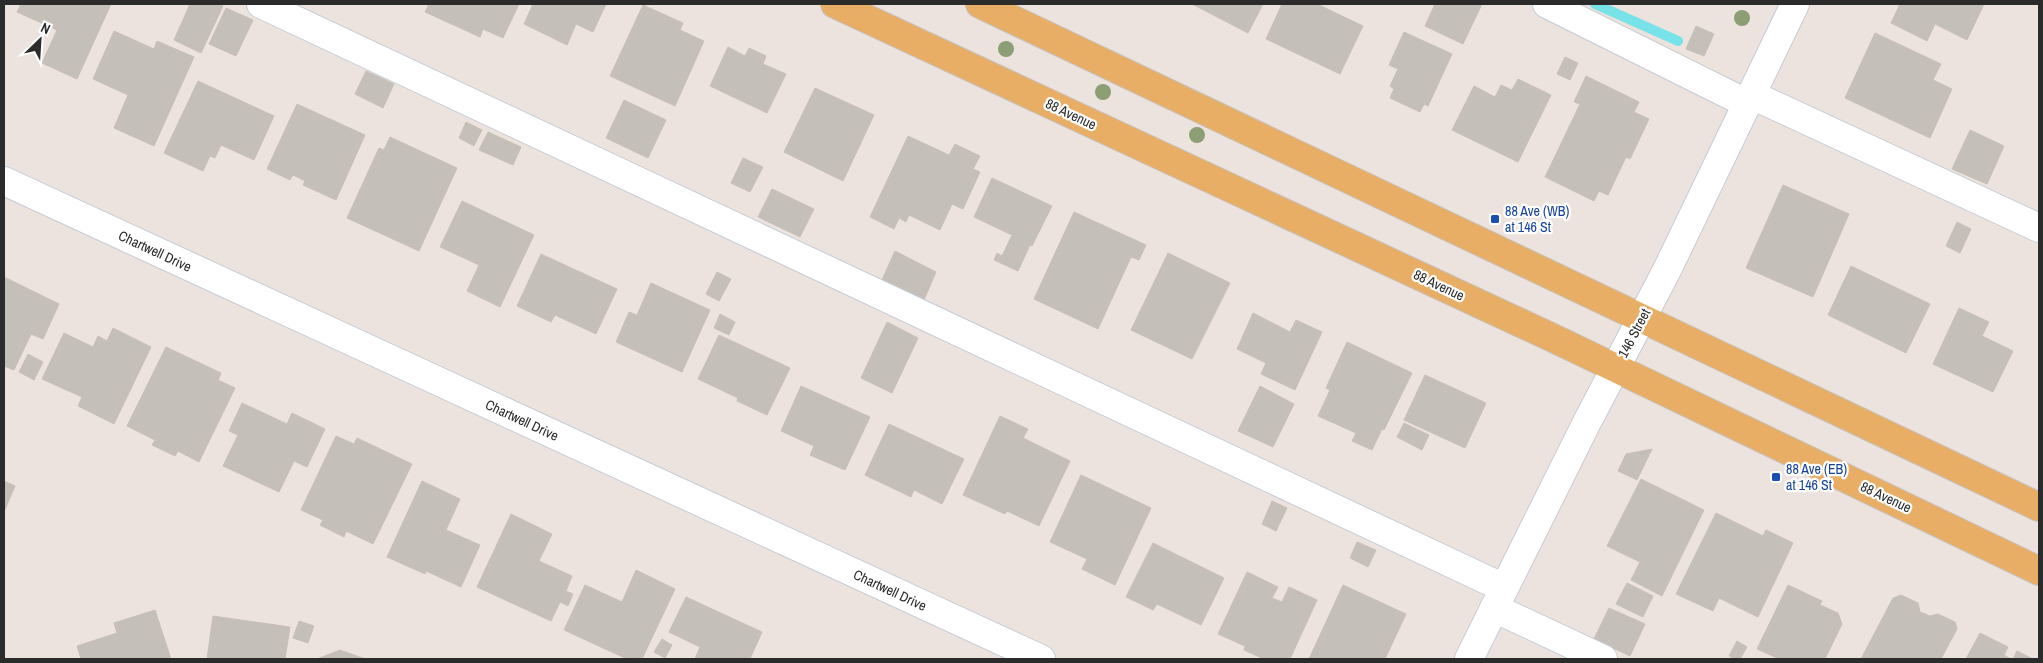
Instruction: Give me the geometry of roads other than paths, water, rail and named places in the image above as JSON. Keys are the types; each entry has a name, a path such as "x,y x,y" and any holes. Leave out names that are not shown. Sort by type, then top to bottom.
{"main road":[{"name":"88 Avenue","path":"836,4 1615,368 2039,570"},
{"path":"980,4 2039,507"}],"street":[{"path":"261,4 1499,598 1603,659"},
{"path":"1547,4 1750,99 2039,228"},
{"name":"146 Street","path":"1469,659 1642,317 1795,4"},
{"name":"Chartwell Drive","path":"4,181 1041,659"}],"waterway":[{"path":"1595,4 1678,41"}],"place":[{"name":"88 Ave (WB) at 146 St","path":"1495,219"},
{"name":"88 Ave (EB) at 146 St","path":"1776,477"}]}
